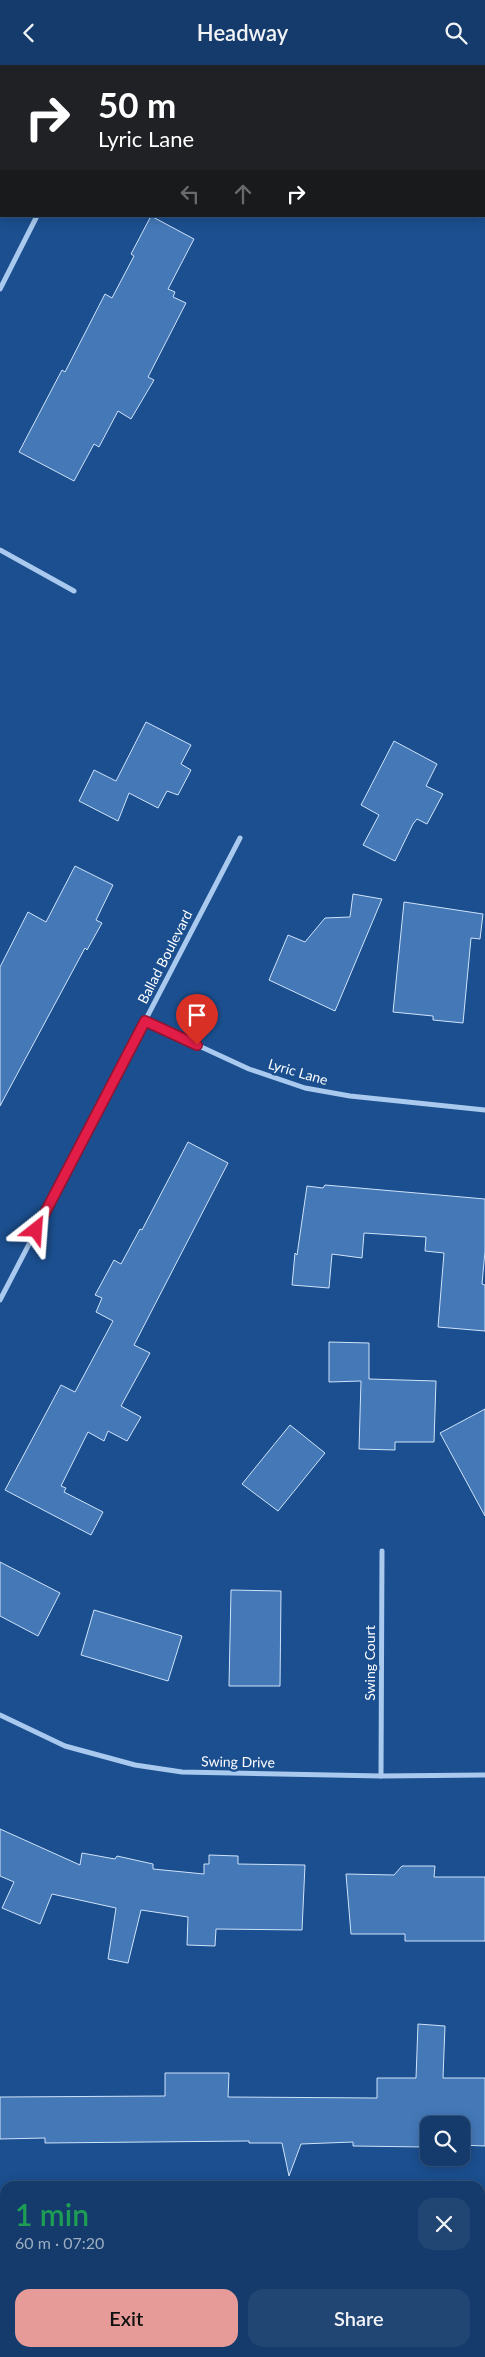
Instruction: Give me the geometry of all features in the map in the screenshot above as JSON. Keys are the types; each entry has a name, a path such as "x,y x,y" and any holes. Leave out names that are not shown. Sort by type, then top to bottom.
{"street":[{"path":"0,289 36,217"},
{"path":"0,550 74,591"},
{"name":"Ballad Boulevard","path":"0,1300 240,838"},
{"name":"Lyric Lane","path":"145,1021 249,1069 305,1088 350,1096 485,1110"},
{"name":"Swing Court","path":"381,1776 382,1551"},
{"name":"Swing Drive","path":"0,1715 66,1746 135,1765 182,1771 381,1776 485,1775"}],"building":[{"path":"150,217 194,239 168,289 175,292 173,297 186,303 148,377 154,380 131,419 118,411 99,447 94,444 74,481 19,452 62,370 65,372 105,294 112,298 134,256 131,254"},
{"path":"146,722 191,745 181,764 191,770 178,795 167,791 158,808 129,793 118,821 79,801 94,770 116,781"},
{"path":"394,741 437,764 426,786 443,794 427,824 417,819 413,824 395,861 363,845 379,815 361,805"},
{"path":"75,866 113,885 96,920 102,923 87,950 85,948 0,1106 0,967 28,912 46,922"},
{"path":"353,894 382,899 335,1011 269,980 288,935 305,942 325,918 350,917"},
{"path":"404,902 483,914 480,939 471,938 463,1023 433,1020 433,1016 393,1012"},
{"path":"188,1142 228,1163 134,1345 150,1353 121,1406 141,1417 127,1441 108,1431 104,1441 88,1432 61,1486 66,1488 64,1492 103,1512 91,1535 5,1490 61,1385 75,1392 113,1321 96,1312 102,1298 95,1295 114,1260 121,1264 140,1229 142,1230"},
{"path":"325,1185 485,1199 485,1251 482,1284 485,1285 485,1331 438,1327 444,1253 425,1251 426,1237 364,1233 362,1258 332,1254 329,1288 292,1285 295,1253 297,1255 307,1186 323,1188"},
{"path":"329,1342 369,1343 369,1379 436,1381 434,1442 395,1442 395,1450 359,1449 361,1381 329,1382"},
{"path":"485,1409 485,1516 440,1433"},
{"path":"290,1425 325,1453 278,1511 242,1484"},
{"path":"0,1562 60,1593 38,1636 0,1616"},
{"path":"231,1590 281,1591 280,1686 229,1686"},
{"path":"94,1610 182,1636 168,1681 81,1655"},
{"path":"0,1829 80,1865 82,1853 115,1859 117,1856 153,1864 153,1869 204,1874 204,1864 209,1864 209,1855 238,1856 238,1864 305,1865 302,1930 216,1929 215,1946 187,1945 188,1917 141,1910 128,1963 108,1959 116,1908 52,1894 40,1924 2,1908 14,1882 0,1876"},
{"path":"402,1866 435,1866 434,1877 485,1877 485,1941 405,1941 405,1934 351,1934 346,1874 394,1875"},
{"path":"418,2024 445,2026 443,2078 485,2078 485,2146 470,2145 470,2116 420,2116 420,2147 353,2146 353,2142 301,2144 289,2176 282,2143 249,2143 249,2141 45,2143 45,2138 0,2139 0,2097 165,2096 165,2073 229,2073 228,2097 377,2098 377,2078 416,2078"}],"route":[{"path":"36,1230 145,1021 197,1045"}]}
